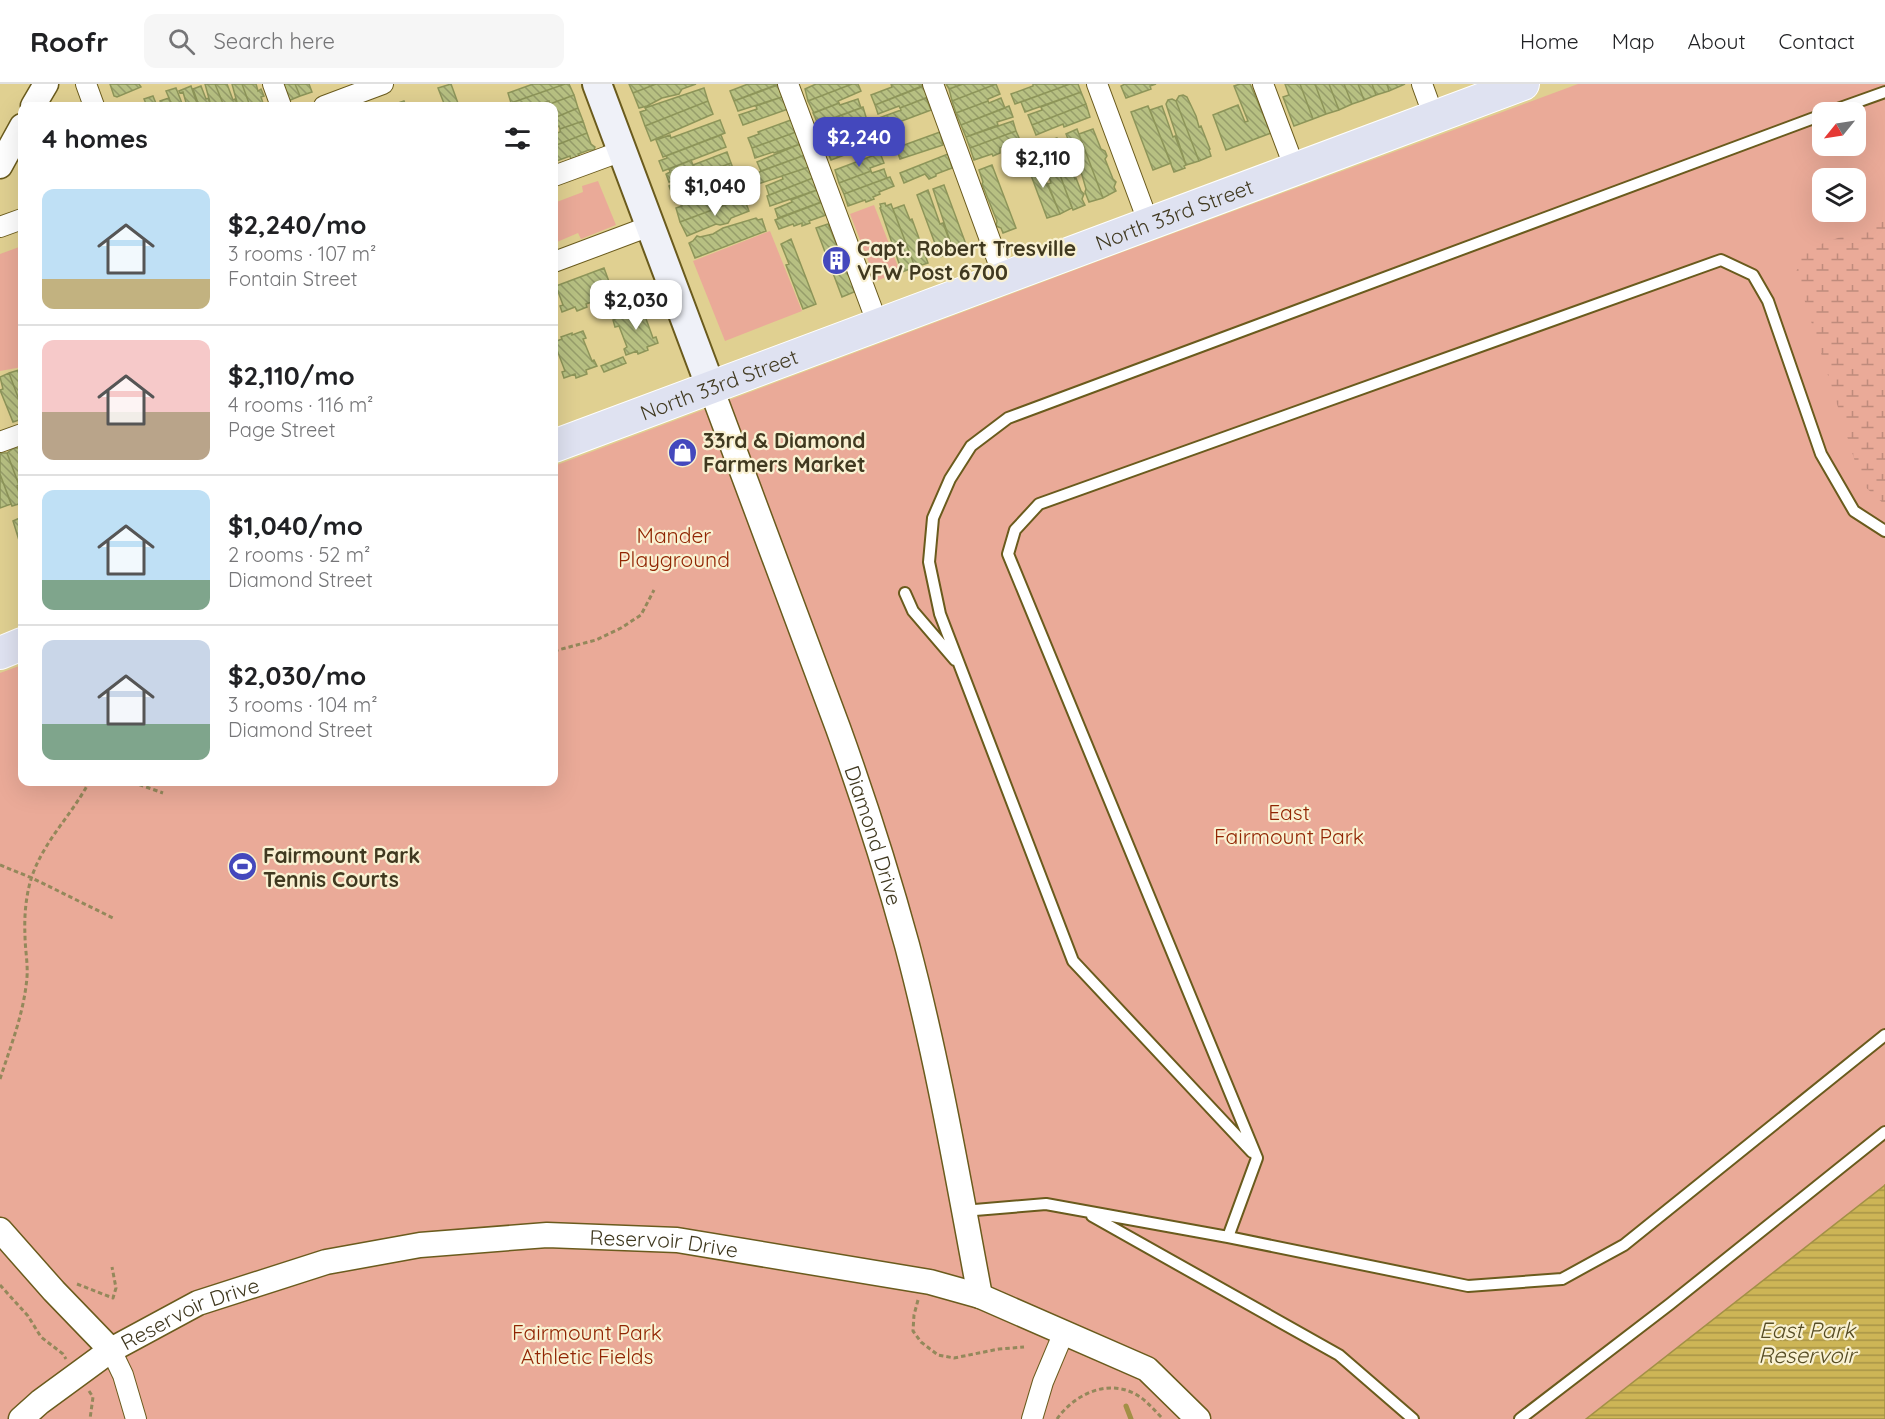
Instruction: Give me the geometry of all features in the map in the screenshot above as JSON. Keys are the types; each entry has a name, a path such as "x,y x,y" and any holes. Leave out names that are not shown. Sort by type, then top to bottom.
{"main road":[{"path":"597,84 711,388"},
{"name":"North 33rd Street","path":"558,441 711,388 1523,84"},
{"path":"0,652 18,645"}],"street":[{"path":"35,102 46,84"},
{"path":"86,84 93,102"},
{"path":"273,84 280,102"},
{"path":"335,102 384,84"},
{"path":"788,84 879,325"},
{"path":"933,84 1004,278"},
{"path":"1097,84 1149,224"},
{"path":"1263,84 1295,169"},
{"path":"1422,84 1434,117"},
{"path":"0,166 18,133"},
{"path":"558,175 622,151"},
{"path":"0,227 18,220"},
{"path":"558,260 650,226"},
{"name":"Diamond Drive","path":"711,388 838,729 883,862 920,997 980,1296"},
{"path":"0,442 18,435"},
{"path":"0,1230 111,1350 127,1386 136,1419"},
{"name":"Reservoir Drive","path":"21,1419 40,1402 111,1350 198,1303 326,1262 420,1245 547,1235 677,1240 930,1282 980,1296 1147,1369 1198,1419"},
{"path":"1032,1419 1043,1382 1064,1332"}],"lane":[{"path":"1857,102 1885,92"},
{"path":"1257,1158 1073,961 940,614 929,562 933,518 950,479 971,446 1008,418 1812,119"},
{"path":"1228,1237 1257,1158 1008,554 1015,530 1039,504 1721,260 1753,275 1768,301 1821,453 1854,510 1885,531"},
{"path":"905,593 913,611 960,666"},
{"path":"963,1212 1046,1204 1228,1237 1468,1286 1562,1279 1624,1245 1885,1035"},
{"path":"1520,1419 1670,1304 1885,1132"},
{"path":"1084,1211 1339,1355 1413,1419"}],"path":[{"path":"558,650 596,640 621,628 641,615 654,590"},
{"path":"0,1079 17,1032 25,997 27,965 25,923 32,878 48,841 81,799 87,786"},
{"path":"143,786 163,793"},
{"path":"0,864 115,919"},
{"path":"71,1279 113,1298 116,1288 112,1267"},
{"path":"0,1285 28,1316 41,1337 63,1354"},
{"path":"918,1302 913,1331 921,1342 938,1355 954,1358 999,1349 1024,1347"},
{"path":"1057,1419 1067,1407 1077,1400 1095,1390 1111,1387 1132,1392 1144,1400 1163,1419"},
{"path":"90,1419 93,1397"}],"green space":[{"name":"East Fairmount Park","path":"1578,84 1885,84 1885,1419 0,1419 0,673 18,666 18,786 558,786 558,464"},
{"path":"598,181 616,225 581,239 578,233 558,242 558,201 583,192 582,186"},
{"path":"874,205 900,272 876,281 850,214"},
{"path":"1885,221 1885,505 1862,484 1796,273 1802,251"},
{"path":"770,231 802,311 725,341 693,261"},
{"path":"18,247 18,368 0,371 0,254"}],"water":[{"name":"East Park Reservoir","path":"1885,1185 1885,1419 1586,1419"}],"building":[{"path":"110,84 139,84 141,87 117,97 114,96"},
{"path":"205,84 215,84 222,102 210,102"},
{"path":"215,84 227,84 233,100 235,99 236,102 222,102"},
{"path":"232,84 242,84 249,102 237,102"},
{"path":"242,84 256,84 258,91 261,89 264,96 261,97 263,102 249,102"},
{"path":"282,84 295,84 300,96 288,101"},
{"path":"295,84 309,84 312,92 300,96"},
{"path":"451,84 458,102 443,102 438,88"},
{"path":"533,84 565,84 514,102 511,102 508,93"},
{"path":"565,84 569,84 574,95 555,102 514,102"},
{"path":"629,84 656,84 633,93"},
{"path":"656,84 696,84 682,89 679,94 662,98 639,108 633,93"},
{"path":"748,84 778,84 734,101 730,91"},
{"path":"816,84 852,84 808,101 805,89"},
{"path":"852,84 858,84 861,91 814,113 808,101"},
{"path":"891,84 921,84 922,86 875,105 871,95 892,87"},
{"path":"946,84 963,84 949,89"},
{"path":"963,84 996,84 952,101 949,89"},
{"path":"996,84 1000,94 956,113 952,101"},
{"path":"1033,84 1070,84 1015,104 1011,94 1033,86"},
{"path":"1070,84 1078,84 1081,92 1025,112 1021,102"},
{"path":"1156,84 1150,86 1151,89 1126,98 1121,86"},
{"path":"1250,84 1271,133 1226,150 1213,115 1238,105 1245,122 1248,121 1234,86"},
{"path":"1285,84 1300,84 1313,119 1294,126 1283,97 1289,95"},
{"path":"1300,84 1315,84 1326,114 1313,119"},
{"path":"1315,84 1329,84 1339,110 1326,114"},
{"path":"1329,84 1344,84 1352,104 1339,110"},
{"path":"1344,84 1358,84 1364,100 1352,104"},
{"path":"1358,84 1372,84 1376,95 1364,100"},
{"path":"1372,84 1387,84 1389,91 1376,95"},
{"path":"1387,84 1405,84 1389,91"},
{"path":"778,85 782,97 738,111 734,101"},
{"path":"191,86 197,102 186,102 183,92 179,91"},
{"path":"201,86 210,102 198,102 193,89"},
{"path":"924,86 928,97 878,114 875,105"},
{"path":"176,88 181,102 170,102 166,91"},
{"path":"704,88 708,101 645,126 640,112 646,110 645,108"},
{"path":"1081,92 1086,104 1032,125 1028,115 1042,110 1041,107"},
{"path":"574,95 578,108 558,116 558,102 555,102"},
{"path":"153,96 155,102 145,102 144,99"},
{"path":"1179,96 1187,97 1210,149 1211,156 1199,161 1176,101"},
{"path":"782,97 788,109 743,125 739,115"},
{"path":"169,98 170,102 160,102"},
{"path":"926,98 931,110 883,128 879,118"},
{"path":"1001,98 1005,108 961,125 956,113"},
{"path":"858,99 861,108 818,124 813,113 839,103 840,105"},
{"path":"1172,99 1176,101 1199,161 1186,165 1166,104"},
{"path":"708,101 713,114 651,141 645,126"},
{"path":"1086,104 1090,117 1064,127 1063,124 1036,135 1032,125"},
{"path":"1009,106 1013,117 966,137 961,125"},
{"path":"1148,106 1171,163 1153,170 1131,112"},
{"path":"1162,106 1186,165 1185,168 1174,172 1150,110"},
{"path":"863,107 866,117 847,124 848,127 822,136 817,124"},
{"path":"578,108 583,121 560,129 558,116"},
{"path":"720,120 725,133 663,157 656,140 670,135 671,138"},
{"path":"791,120 796,132 752,148 748,138"},
{"path":"583,121 587,133 558,144 560,129"},
{"path":"1013,121 1016,131 970,148 966,137"},
{"path":"866,123 870,132 826,148 822,136"},
{"path":"1077,129 1103,198 1089,202 1082,175 1073,161 1075,157 1066,134"},
{"path":"1093,129 1101,149 1105,151 1107,156 1105,159 1116,182 1114,187 1116,191 1103,198 1079,134"},
{"path":"872,131 876,141 831,160 826,148"},
{"path":"1016,131 1020,140 1000,148 1000,153 974,160 970,148"},
{"path":"796,132 800,144 755,158 752,148"},
{"path":"940,132 943,145 900,159 896,148"},
{"path":"587,133 591,144 595,147 594,150 578,154 580,156 571,159 570,156 558,160 558,144"},
{"path":"721,135 726,147 663,171 659,161 667,158 666,156"},
{"path":"1057,138 1084,194 1082,199 1085,205 1073,210 1048,141"},
{"path":"800,144 805,155 761,171 757,162"},
{"path":"727,152 731,163 675,185 673,181 669,182 666,174 670,172 669,169 691,160 693,165"},
{"path":"880,153 884,163 870,168 871,171 839,183 835,170"},
{"path":"1052,153 1072,208 1060,214 1048,184 1051,183 1042,156"},
{"path":"948,154 952,168 929,179 925,174 904,183 900,173"},
{"path":"805,155 809,167 758,184 754,174"},
{"path":"1036,158 1060,214 1047,218 1026,162"},
{"path":"731,163 736,176 710,190 704,190 675,202 669,186"},
{"path":"992,165 1016,228 1003,233 1001,228 996,226 997,221 982,184 979,170"},
{"path":"809,167 813,178 769,195 766,186 783,179 782,176"},
{"path":"884,169 887,178 844,194 839,183 871,171 872,173"},
{"path":"890,177 894,186 879,192 880,194 873,197 874,199 848,206 844,194"},
{"path":"813,178 817,190 770,206 767,196"},
{"path":"739,184 743,185 746,192 742,193 744,198 680,222 676,208"},
{"path":"944,185 967,247 954,253 933,189"},
{"path":"817,190 821,202 778,218 775,209"},
{"path":"928,190 940,224 943,223 954,253 940,257 917,195"},
{"path":"744,198 749,211 731,218 728,223 716,224 687,236 680,222"},
{"path":"822,202 826,215 802,226 802,223 794,226 793,224 779,229 775,220"},
{"path":"885,203 886,206 891,204 915,267 902,272 880,208 880,204"},
{"path":"904,205 910,220 912,219 928,263 915,267 893,209"},
{"path":"756,218 762,219 766,231 695,258 689,243 697,236 713,234 723,228"},
{"name":"Capt. Robert Tresville VFW Post 6700","path":"828,224 838,248 842,249 844,254 842,258 846,262 845,265 854,289 854,292 842,297 816,228"},
{"path":"791,239 816,304 803,309 786,265 789,264 781,244"},
{"path":"604,268 611,287 613,286 616,293 602,298 603,301 593,305 592,302 586,304 587,307 577,311 575,307 562,312 560,306 563,305 558,285"},
{"path":"645,308 648,315 645,316 653,338 656,337 658,343 638,354 637,351 626,355 624,349 627,347 619,326 615,327 613,320 633,310 634,312"},
{"path":"583,331 586,338 583,339 592,361 594,360 597,366 586,370 587,374 576,378 575,374 564,378 562,372 565,371 558,353 558,340 562,339 561,337 572,333 572,335"},
{"path":"623,357 626,363 604,372 601,366"},
{"path":"18,370 18,397 9,373"},
{"path":"9,373 18,397 18,420 13,422 0,390 3,389 0,377"},
{"path":"18,448 18,482 7,453"},
{"path":"7,453 18,482 18,504 12,506 0,474 0,454"},
{"path":"0,474 11,504 0,508"},
{"path":"18,519 18,537 13,521"}],"waterway":[{"path":"1126,1406 1131,1419"}],"place":[{"name":"Capt. Robert Tresville VFW Post 6700","path":"836,260"},
{"name":"33rd & Diamond Farmers Market","path":"682,452"},
{"name":"Fairmount Park Tennis Courts","path":"242,867"}],"park label":[{"name":"Mander Playground","path":"674,547"},
{"name":"Fairmount Park Athletic Fields","path":"587,1344"}]}
